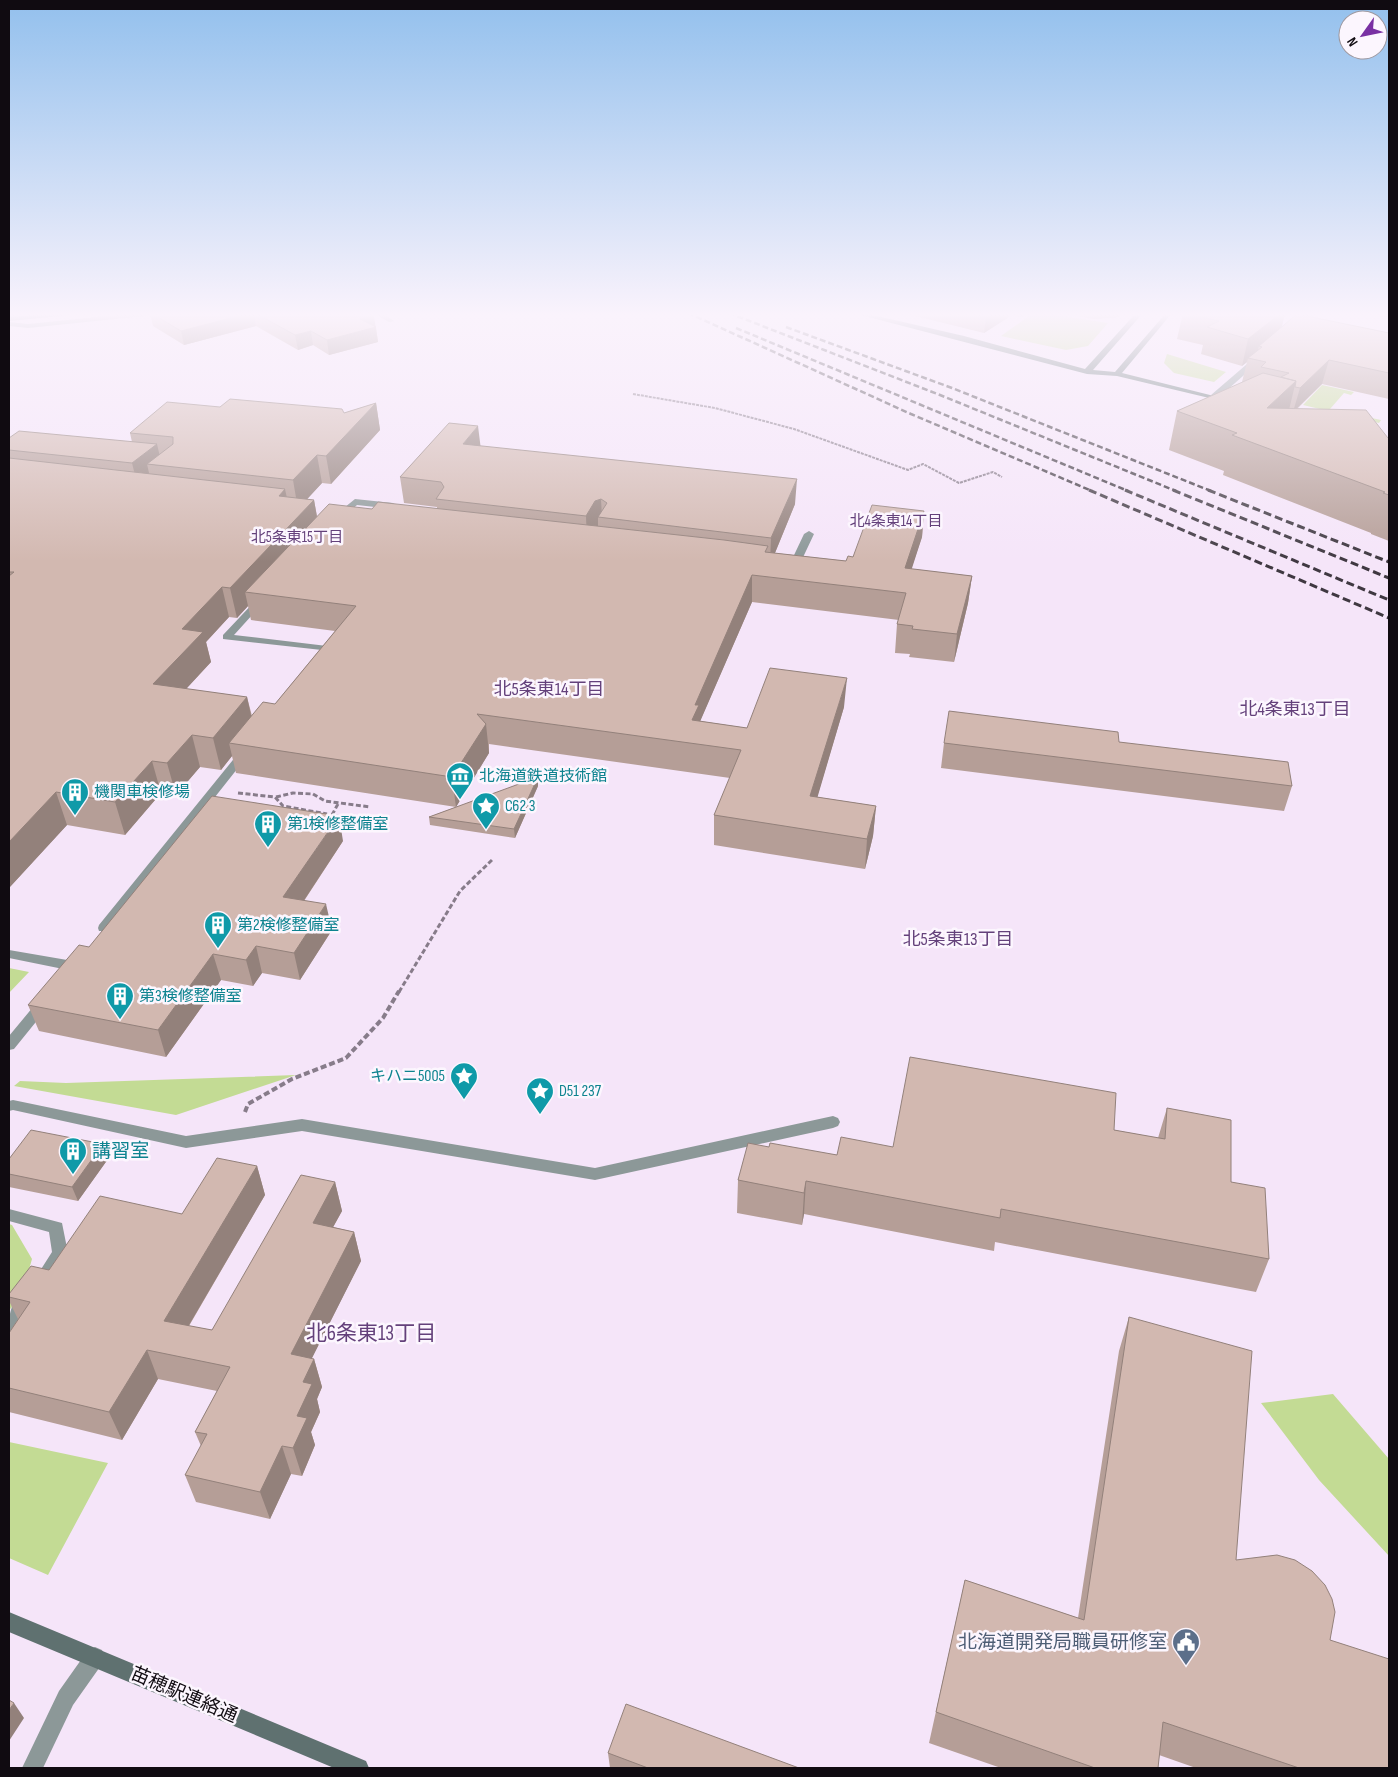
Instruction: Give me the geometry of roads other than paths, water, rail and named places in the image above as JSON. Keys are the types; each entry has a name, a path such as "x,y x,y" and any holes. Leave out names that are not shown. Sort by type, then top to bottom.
{"street":[{"path":"1209,396 1233,402"},
{"path":"335,520 354,502 402,507"},
{"path":"782,571 792,572 809,534"},
{"path":"266,595 227,637 327,649 316,664"},
{"path":"98,935 254,740"},
{"path":"9,954 76,962 62,980"},
{"path":"9,1045 50,995"},
{"path":"9,1106 13,1105 186,1142 302,1125 595,1174 833,1122"},
{"path":"9,1215 56,1228 60,1253 40,1284 9,1324"},
{"name":"苗穂駅連絡通","path":"9,1622 358,1768"},
{"path":"32,1768 66,1698 95,1657"}],"railway":[{"path":"871,396 1092,491"},
{"path":"899,396 1128,491"},
{"path":"942,396 1176,491"},
{"path":"972,396 1211,491"},
{"path":"1089,490 1389,618"},
{"path":"1125,490 1389,600"},
{"path":"1173,490 1389,578"},
{"path":"1208,490 1389,562"}],"place":[{"name":"北海道鉄道技術館","path":"460,800"},
{"name":"機関車検修場","path":"75,816"},
{"name":"C62 3","path":"486,830"},
{"name":"第1検修整備室","path":"268,848"},
{"name":"第2検修整備室","path":"218,949"},
{"name":"第3検修整備室","path":"120,1020"},
{"name":"キハニ5005","path":"464,1100"},
{"name":"D51 237","path":"540,1115"},
{"name":"講習室","path":"73,1175"},
{"name":"北海道開発局職員研修室","path":"1186,1666"}],"district":[{"name":"北4条東14丁目","path":"896,521"},
{"name":"北5条東15丁目","path":"297,537"},
{"name":"北5条東14丁目","path":"549,689"},
{"name":"北4条東13丁目","path":"1295,709"},
{"name":"北5条東13丁目","path":"958,939"},
{"name":"北6条東13丁目","path":"371,1333"}]}
